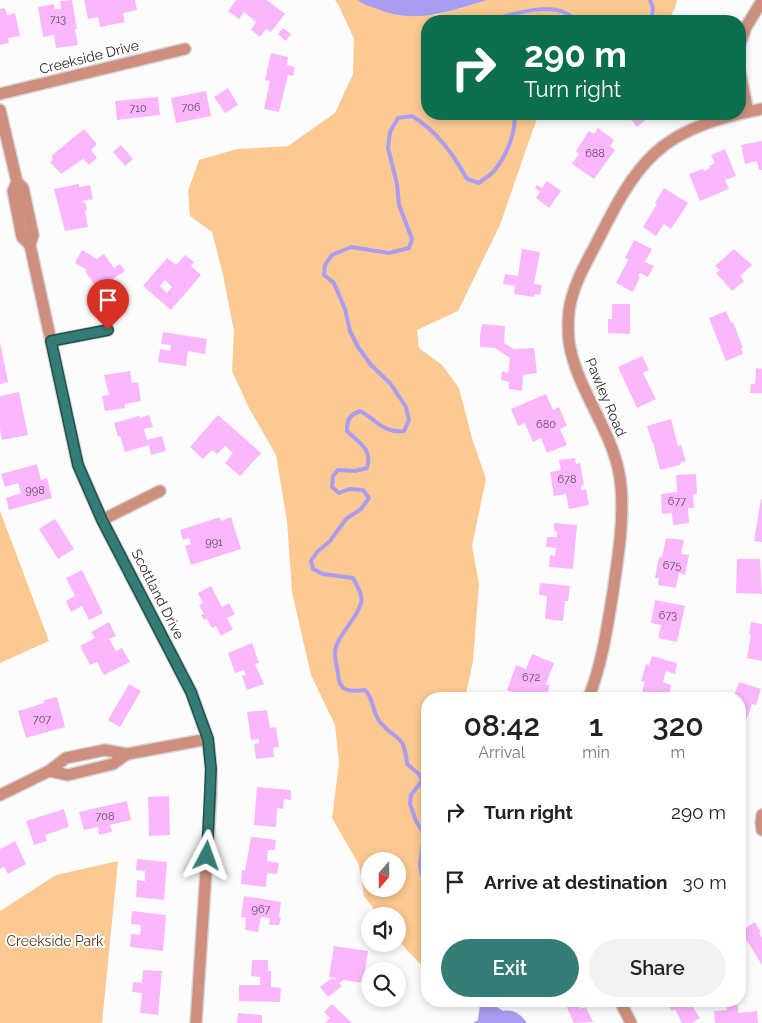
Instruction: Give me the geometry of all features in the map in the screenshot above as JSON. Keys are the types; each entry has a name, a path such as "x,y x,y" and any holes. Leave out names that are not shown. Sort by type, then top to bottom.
{"street":[{"path":"746,27 762,1"},
{"name":"Creekside Drive","path":"0,94 184,49"},
{"path":"746,102 748,112"},
{"name":"Pawley Road","path":"748,112 762,109"},
{"name":"Scottland Drive","path":"0,110 17,182 13,191 22,237 30,245 78,465 102,520 191,692 208,739 211,795 196,1023"},
{"name":"Pawley Road","path":"590,692 604,650 621,537 621,486 617,462 609,439 575,368 569,340 569,311 579,276 634,176 655,153 688,130 721,120"},
{"path":"51,341 108,330"},
{"path":"102,520 160,491"},
{"path":"0,795 49,771 66,758 105,750 127,754 208,739"},
{"path":"49,771 68,775 113,764 127,754"},
{"path":"762,814 760,822 762,830"},
{"path":"623,1007 631,1023"}],"green space":[{"path":"335,0 357,0 436,15 421,15 421,120 536,120 500,225 458,311 417,330 419,348 442,365 459,388 472,438 486,479 472,546 479,584 473,661 466,692 421,692 421,964 406,949 406,907 372,907 366,898 406,898 406,852 361,852 361,877 359,865 332,818 339,763 335,725 311,675 292,592 287,521 276,455 249,408 232,371 234,331 223,275 212,232 190,216 188,191 199,160 237,149 288,146 335,113 353,74 354,39"},
{"path":"487,0 677,0 671,15 436,15"},
{"path":"0,511 49,641 0,663"},
{"name":"Creekside Park","path":"118,861 102,1023 0,1023 0,911 56,875"}],"shaded area":[{"path":"357,0 487,0 445,12 417,16 390,13"},
{"path":"480,1007 497,1007 503,1011 516,1013 527,1023 473,1023 478,1020"}],"building":[{"path":"72,0 78,45 56,48 54,35 43,37 38,7 54,4 55,9 61,9 60,1"},
{"path":"84,0 135,0 137,10 123,13 125,22 100,27 98,17 88,19"},
{"path":"236,0 267,0 285,14 271,32 266,29 260,37 251,30 256,22 244,12 239,19 228,11"},
{"path":"5,8 7,15 15,13 20,36 8,38 9,43 0,45 0,9"},
{"path":"283,28 291,34 286,41 278,34"},
{"path":"271,53 288,57 287,65 295,67 293,76 288,75 279,112 264,109 270,81 265,80"},
{"path":"228,88 238,105 225,113 214,97"},
{"path":"206,91 211,116 176,123 171,98"},
{"path":"158,97 160,115 117,120 115,101"},
{"path":"631,120 646,120 637,127"},
{"path":"598,128 614,140 610,146 615,150 594,179 572,164 579,154 576,151 589,131 594,134"},
{"path":"84,129 97,144 91,150 97,158 89,165 83,159 61,174 50,162 53,159 51,156"},
{"path":"762,141 762,170 759,170 757,161 745,164 741,145"},
{"path":"121,145 133,159 125,166 113,152"},
{"path":"725,149 736,176 725,180 729,189 700,201 689,174 710,168 709,166 715,163 711,155"},
{"path":"547,181 561,191 549,208 536,198 540,192 535,188 537,185 542,188"},
{"path":"79,184 79,187 90,185 93,199 82,201 86,204 87,210 85,211 88,227 65,231 54,189"},
{"path":"664,188 688,203 671,229 664,224 656,236 643,227"},
{"path":"634,240 652,249 645,262 654,266 648,277 640,273 633,292 616,283 628,260 625,258"},
{"path":"522,249 540,252 534,284 542,285 540,295 535,294 534,297 514,294 515,286 503,284 505,274 518,276"},
{"path":"734,249 752,265 740,276 744,281 732,291 716,273 720,270 715,266"},
{"path":"82,250 97,259 104,254 114,268 120,264 125,271 113,279 118,286 103,297 85,271 87,270 75,263"},
{"path":"185,255 194,262 191,266 201,275 171,310 143,286 167,258 176,265","holes":["165,280 172,287 167,293 160,286"]},
{"path":"612,304 630,304 630,334 608,333 608,319 612,319"},
{"path":"726,311 731,323 733,322 743,348 741,348 743,354 726,361 709,318"},
{"path":"482,324 505,326 504,343 514,349 534,348 537,373 523,375 522,391 509,389 509,382 501,380 502,371 508,373 510,358 495,348 480,347"},
{"path":"163,332 207,339 205,354 188,351 186,366 158,362 160,349 170,351 171,345 161,344"},
{"path":"0,342 8,382 0,384"},
{"path":"642,356 649,370 643,373 656,399 637,408 618,367"},
{"path":"756,368 762,369 762,393 750,393 751,384 755,384"},
{"path":"130,371 132,383 138,382 141,401 125,404 125,408 105,411 102,396 109,395 104,375"},
{"path":"19,392 28,435 2,440 0,396"},
{"path":"546,394 553,410 559,407 567,426 560,429 567,445 547,453 541,438 533,442 525,423 518,426 511,409"},
{"path":"149,415 153,427 144,429 147,440 162,436 166,451 151,455 149,445 125,452 114,423"},
{"path":"218,415 261,453 240,476 225,463 233,453 225,446 217,454 212,450 203,459 190,447"},
{"path":"671,419 678,446 681,445 686,461 680,463 680,465 660,470 647,426"},
{"path":"575,458 576,464 580,463 584,485 581,486 581,490 586,489 589,505 569,509 566,494 554,496 550,472 561,470 559,460"},
{"path":"37,464 41,480 47,478 52,498 9,510 6,498 21,493 18,483 5,487 1,474"},
{"path":"696,474 697,494 693,494 694,508 688,508 689,523 673,525 672,513 662,514 661,494 677,492 676,475"},
{"path":"762,499 762,542 754,541"},
{"path":"220,517 221,521 231,517 241,549 191,565 185,546 191,544 189,538 183,540 180,530"},
{"path":"55,519 74,549 58,559 39,529"},
{"path":"554,523 577,525 573,569 549,567 550,555 555,556 556,548 546,547 547,537 557,537 557,532 554,531"},
{"path":"666,538 684,540 681,554 689,555 685,575 679,573 676,588 658,585 659,578 655,578 659,557 662,557"},
{"path":"737,559 760,559 762,594 736,593"},
{"path":"82,570 103,613 89,620 82,606 71,612 66,601 75,596 66,578"},
{"path":"540,583 570,586 568,601 565,601 563,621 545,619 547,596 539,595"},
{"path":"211,586 222,607 229,603 235,614 227,618 233,629 221,636 216,626 212,628 207,619 204,620 201,615 204,614 199,605 203,603 198,593"},
{"path":"655,600 685,606 677,642 658,638 661,625 651,623"},
{"path":"109,622 116,636 109,639 116,651 122,648 130,662 104,675 97,662 90,665 80,646 95,638 91,632"},
{"path":"751,622 762,624 762,661 747,658"},
{"path":"252,643 259,663 255,664 264,684 247,690 242,676 246,675 244,670 235,673 228,653"},
{"path":"532,654 554,663 546,684 550,685 548,692 512,692 507,690 516,665 526,669"},
{"path":"652,656 677,663 675,674 666,671 663,682 671,685 670,692 642,692 645,682 641,681 646,664 649,665"},
{"path":"739,682 761,689 756,705 752,704 746,720 746,692 735,692"},
{"path":"129,684 141,691 120,727 108,720"},
{"path":"57,697 65,727 26,738 18,711 44,703 44,700"},
{"path":"267,710 270,728 276,727 279,747 273,748 274,757 256,759 254,744 259,743 259,739 251,740 247,712"},
{"path":"257,787 291,790 291,800 284,799 283,809 277,808 276,827 254,825"},
{"path":"169,796 170,835 149,836 148,797"},
{"path":"127,801 131,820 110,825 112,832 99,835 98,827 84,830 79,812"},
{"path":"64,809 69,827 45,835 47,841 34,845 26,821"},
{"path":"251,837 276,840 275,850 268,850 267,861 279,863 277,874 267,873 266,887 241,884 242,870 245,871"},
{"path":"15,841 26,864 8,874 4,867 0,869 0,849"},
{"path":"137,859 167,862 164,900 136,897 137,880 145,881 145,871 136,870"},
{"path":"244,896 281,902 279,925 271,925 269,924 270,918 261,917 258,932 245,930 246,918 241,917"},
{"path":"132,911 166,915 163,951 130,947 131,934 140,935 141,925 131,924"},
{"path":"755,922 761,932 759,933 762,938 762,965 746,939 746,928"},
{"path":"334,946 368,952 366,962 361,962 361,983 344,980 339,983 342,986 328,997 320,987 332,978 334,980 336,978 329,977"},
{"path":"252,960 268,960 268,971 271,971 271,987 281,988 280,1002 239,1001 239,985 260,985 260,977 251,976"},
{"path":"143,970 162,971 158,1015 140,1013 142,993 132,992 133,982 142,983"},
{"path":"332,1004 352,1023 325,1023 330,1018 324,1012"},
{"path":"567,1007 580,1007 580,1009 586,1007 593,1022 574,1023"},
{"path":"669,1007 693,1007 700,1018 692,1023 682,1023 675,1009 672,1011"},
{"path":"727,1007 738,1007 738,1013 757,1011 758,1023 715,1023 714,1011 727,1010"},
{"path":"238,1013 262,1015 262,1023 237,1023"}],"waterway":[{"path":"650,0 653,8 652,15"},
{"path":"510,15 539,9 560,11 568,15"},
{"path":"421,778 407,764 406,754 401,742 377,718 368,693 365,690 346,690 340,684 335,650 338,641 361,603 359,590 353,578 323,574 313,569 311,561 317,552 330,541 346,519 361,509 369,498 363,490 349,489 339,493 332,487 333,476 338,470 355,471 367,468 368,456 364,447 347,431 349,418 360,411 385,428 396,431 404,431 409,420 406,407 390,383 371,365 358,347 350,331 345,309 334,283 324,275 325,265 332,255 351,247 389,253 409,248 412,239 399,205 397,184 388,148 390,132 398,118 412,116 421,122 444,144 467,179 479,183 493,172 503,158 510,143 514,120"},
{"path":"421,782 411,795 410,804 421,829"},
{"path":"421,857 421,870"}],"route":[{"path":"108,330 51,341 78,465 102,520 191,692 208,739 211,795 207,856"}]}
